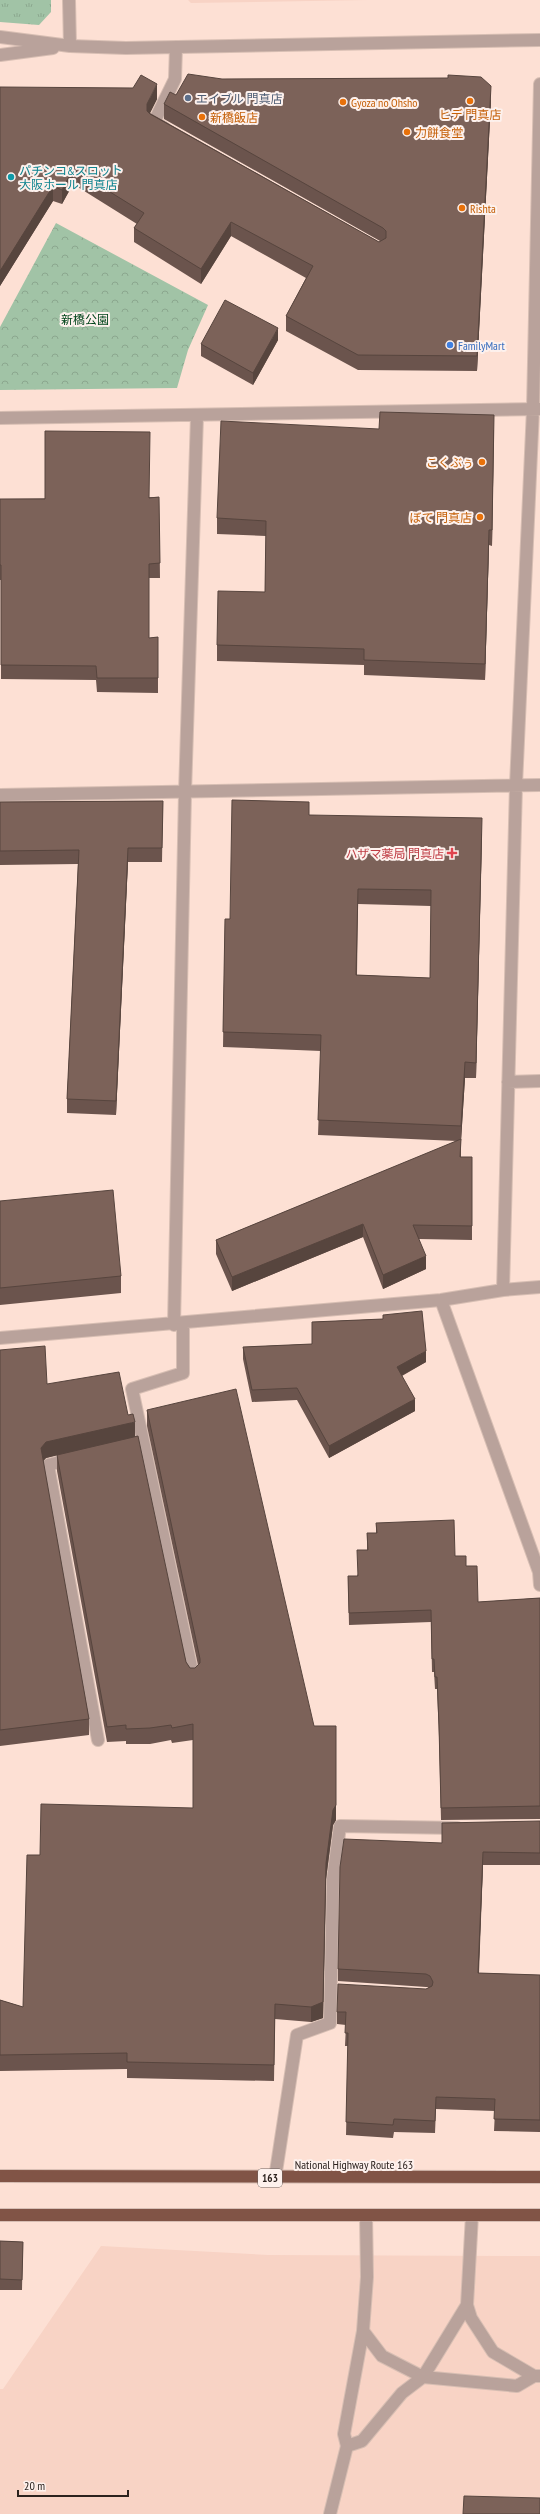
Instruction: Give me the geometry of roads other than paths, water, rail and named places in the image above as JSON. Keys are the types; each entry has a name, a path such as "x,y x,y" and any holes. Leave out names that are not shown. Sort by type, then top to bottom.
{"highway":[{"name":"National Highway Route 163","path":"0,2176 275,2178 540,2177"},
{"path":"0,2215 540,2215"}],"street":[{"path":"69,0 70,46"},
{"path":"0,37 70,46 176,47 540,40"},
{"path":"0,56 70,46"},
{"path":"175,134 154,122 175,79 176,47"},
{"path":"503,1290 516,785 537,409 540,84"},
{"path":"0,418 197,416 537,409"},
{"path":"193,1676 132,1389 183,1373 178,1324 185,792 197,416"},
{"path":"0,795 540,785"},
{"path":"508,1082 540,1081"},
{"path":"0,1338 178,1324 441,1300 503,1290 540,1287"},
{"path":"441,1300 539,1572 540,1585"},
{"path":"129,1446 143,1443"},
{"path":"85,1457 48,1465 98,1740"},
{"path":"275,2178 297,2035 330,2023 333,1879 340,1826 469,1827"},
{"path":"331,1988 346,1989"},
{"path":"330,2514 347,2446 344,2434 364,2331 367,2277 366,2215"},
{"path":"472,2215 467,2305 471,2318 493,2352 537,2376"},
{"path":"347,2446 362,2441 402,2392 423,2377 467,2305"},
{"path":"364,2331 382,2356 423,2377 517,2386 537,2376"}],"place":[{"name":"エイブル 門真店","path":"188,98"},
{"name":"ヒデ 門真店","path":"470,101"},
{"name":"Gyoza no Ohsho","path":"343,102"},
{"name":"新橋飯店","path":"202,117"},
{"name":"力餅食堂","path":"407,132"},
{"name":"パチンコ&スロット 大阪ホール 門真店","path":"11,177"},
{"name":"Rishta","path":"462,208"},
{"name":"FamilyMart","path":"450,345"},
{"name":"こくぶぅ","path":"482,462"},
{"name":"ぼて 門真店","path":"480,517"},
{"name":"ハザマ薬局 門真店","path":"452,853"}],"park label":[{"name":"新橋公園","path":"85,319"}]}
